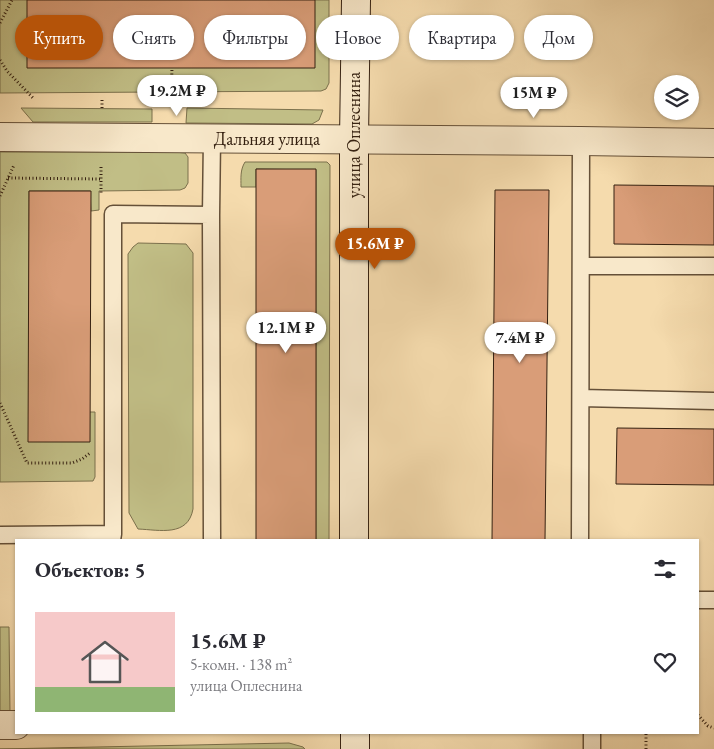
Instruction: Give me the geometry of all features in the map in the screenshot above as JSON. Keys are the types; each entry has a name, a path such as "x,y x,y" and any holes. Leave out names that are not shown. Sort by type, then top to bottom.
{"street":[{"name":"улица Оплеснина","path":"354,539 356,0"},
{"name":"Дальняя улица","path":"0,137 714,142"},
{"path":"0,725 15,725"},
{"path":"355,734 355,749"}],"lane":[{"path":"212,138 212,539"},
{"path":"580,539 581,141"},
{"path":"0,535 113,537 113,214 211,215"},
{"path":"581,266 714,266"},
{"path":"581,398 714,401"},
{"path":"699,600 714,600"},
{"path":"592,734 592,749"}],"path":[{"path":"0,23 12,0"},
{"path":"0,60 7,71 34,100"},
{"path":"171,99 172,68"},
{"path":"8,178 101,179"},
{"path":"0,403 27,463 72,463 82,460 95,448"},
{"path":"699,715 708,726 714,728"},
{"path":"646,734 646,749"}],"shaded area":[{"path":"0,0 329,0 329,15 316,15 316,60 329,60 329,83 326,89 321,91 0,93"},
{"path":"21,108 152,109 152,122 33,122"},
{"path":"187,108 323,110 319,120 312,124 186,123"},
{"path":"0,152 174,152 185,153 188,157 188,183 185,188 180,190 99,191 99,210 91,211 90,191 29,191 29,441 90,412 95,412 95,477 93,481 0,482"},
{"path":"245,162 327,162 330,165 329,539 316,539 316,170 256,169 256,187 241,187 243,165"},
{"path":"138,243 186,244 193,253 193,509 190,518 185,524 172,530 138,529 129,513 128,254"},
{"path":"0,627 9,627 10,713 0,713"},
{"path":"289,743 305,749 0,749"}],"building":[{"path":"27,0 315,0 315,68 27,68 27,60 103,60 103,15 27,15"},
{"path":"256,169 316,169 316,539 256,539"},
{"path":"614,185 714,186 714,245 614,244"},
{"path":"495,190 549,190 545,539 492,539"},
{"path":"29,191 91,191 90,442 28,442"},
{"path":"617,428 714,429 714,485 616,484"}]}
